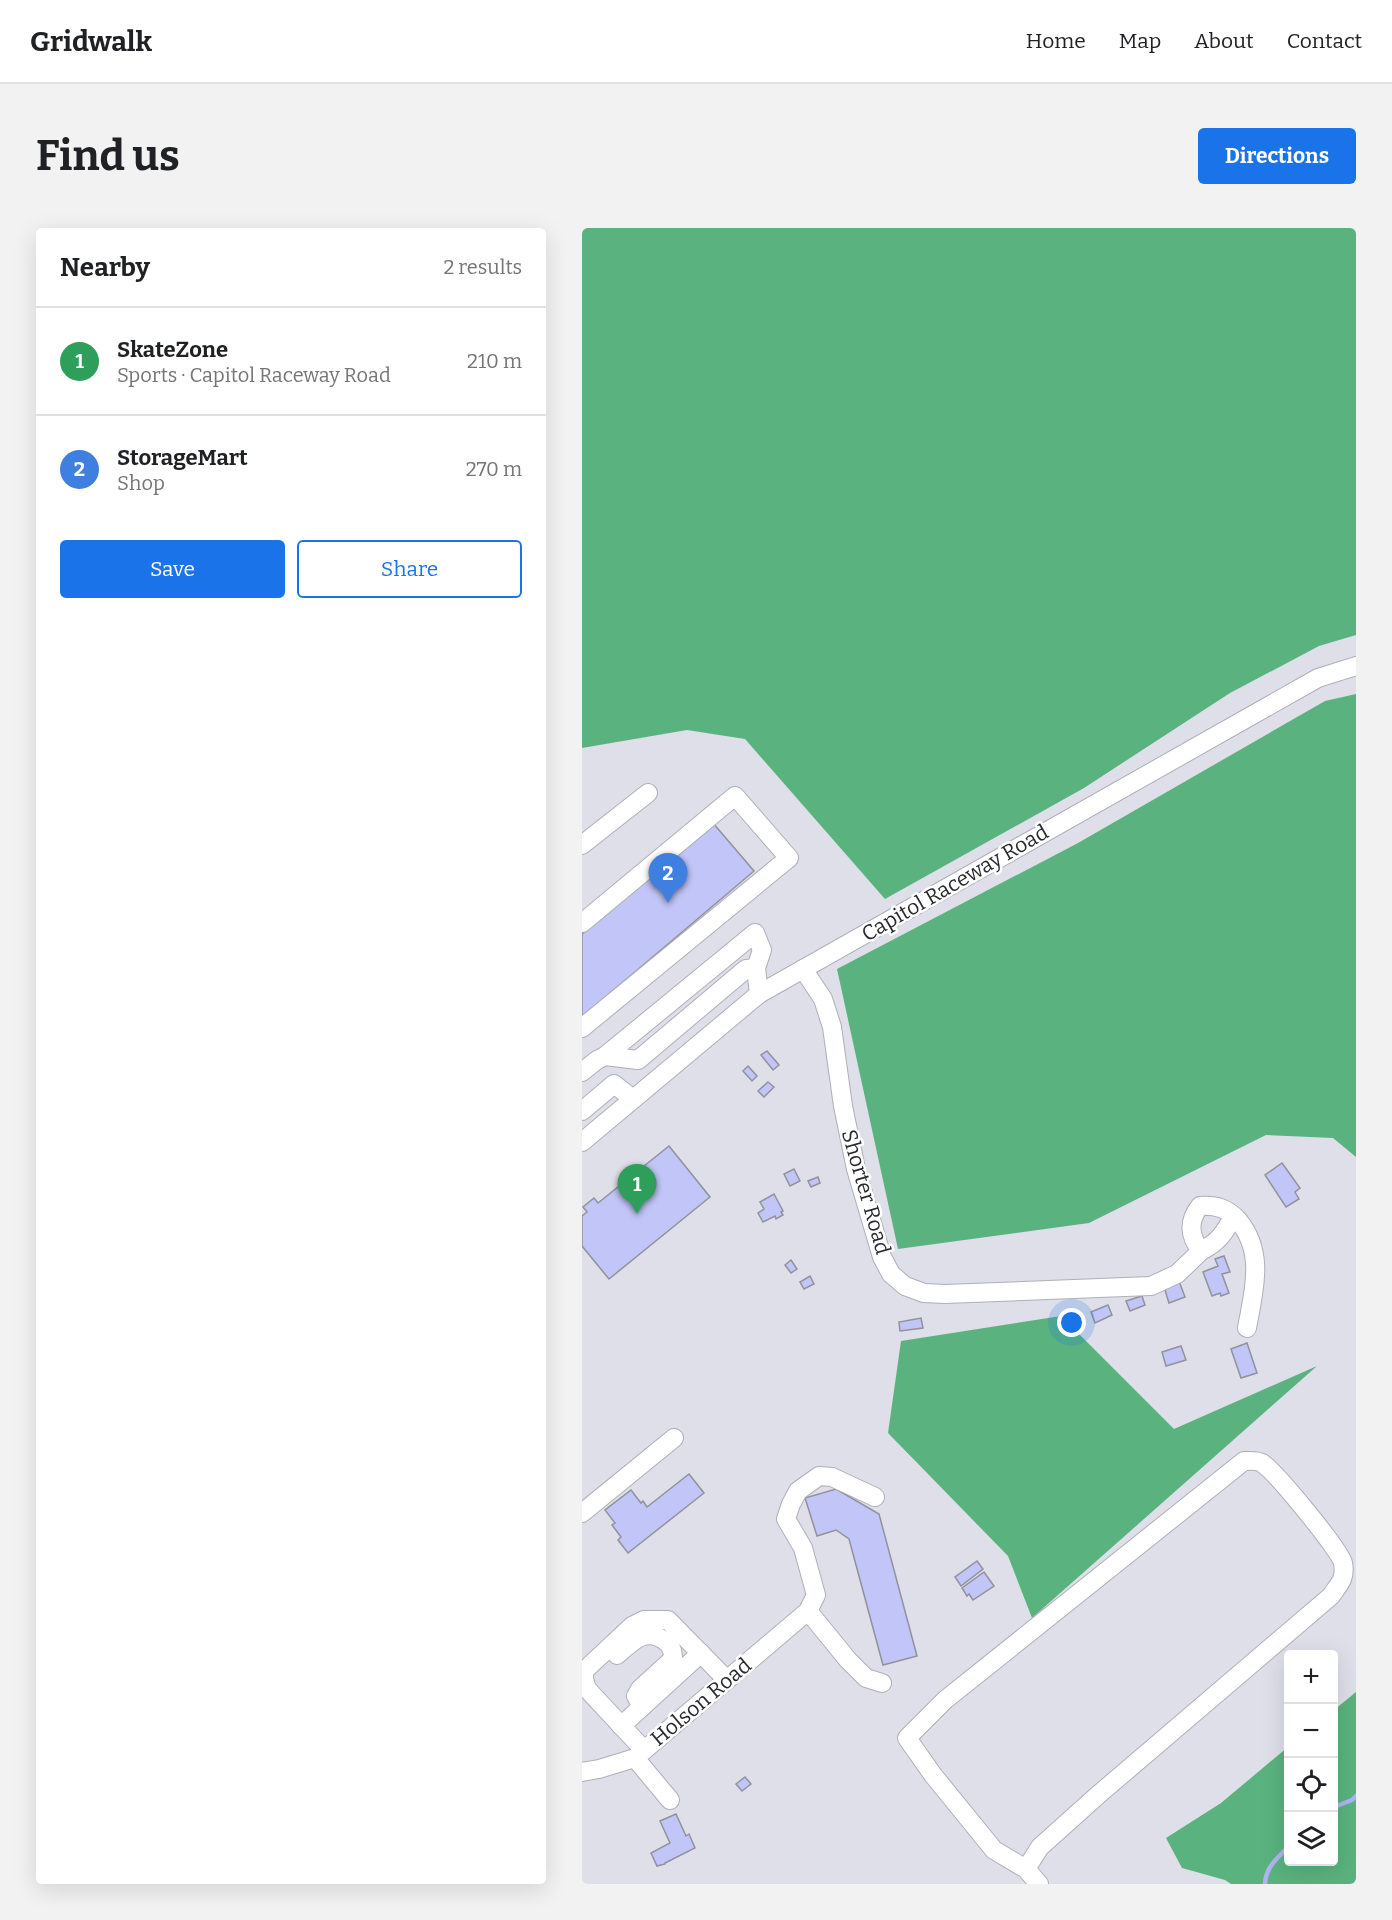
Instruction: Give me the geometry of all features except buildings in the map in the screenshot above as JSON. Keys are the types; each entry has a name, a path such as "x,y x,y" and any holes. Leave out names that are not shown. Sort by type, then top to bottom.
{"street":[{"name":"Capitol Raceway Road","path":"582,1142 759,994 1318,678 1356,666"},
{"path":"582,845 648,793"},
{"path":"582,922 735,796 789,858 582,1028"},
{"path":"582,1072 605,1056 755,933 762,951 756,968 759,994"},
{"path":"605,1056 638,1060 746,969 756,968"},
{"name":"Shorter Road","path":"803,969 823,999 832,1028 843,1106 856,1168 882,1257 891,1274 905,1286 924,1293 945,1294 1151,1286 1178,1274 1201,1251 1215,1244 1224,1234 1234,1216"},
{"path":"582,1111 614,1084 633,1099"},
{"path":"1201,1251 1193,1242 1191,1229 1192,1215 1200,1206 1211,1205 1226,1209 1247,1232 1256,1257 1254,1289 1247,1328"},
{"path":"582,1514 674,1438"},
{"path":"1026,1869 1040,1848 1331,1596 1344,1577 1343,1561 1314,1520 1272,1471 1259,1461 1244,1461 945,1700 907,1738 933,1775 994,1850 1026,1869 1039,1884"},
{"path":"875,1497 832,1477 819,1476 798,1491 786,1520 803,1548 816,1595 808,1611 848,1660 866,1678 882,1683"},
{"name":"Holson Road","path":"582,1772 599,1769 639,1754 808,1611"},
{"path":"670,1800 621,1725 587,1689 584,1671 632,1626 644,1620 668,1620 727,1680"},
{"path":"584,1671 592,1674 597,1672 637,1638 648,1634 667,1642 673,1650 673,1659 640,1689 636,1696 642,1707"},
{"path":"621,1725 701,1653"}],"green space":[{"path":"582,228 1356,228 1356,635 1319,646 1230,693 1084,788 885,899 745,739 687,730 582,748"},
{"path":"1356,694 1356,1157 1333,1138 1266,1135 1089,1223 898,1249 837,969 1078,843 1325,701"},
{"path":"1061,1316 1174,1429 1317,1366 1032,1618 1008,1556 888,1433 901,1341"},
{"path":"1356,1692 1356,1880 1354,1884 1231,1884 1225,1880 1182,1868 1166,1838 1221,1803 1284,1750 1284,1866 1338,1866 1338,1707"}],"waterway":[{"path":"1338,1805 1356,1796"},
{"path":"1265,1884 1270,1868 1284,1851"}],"place":[{"name":"StorageMart","path":"668,903"},
{"name":"SkateZone","path":"637,1214"}]}
